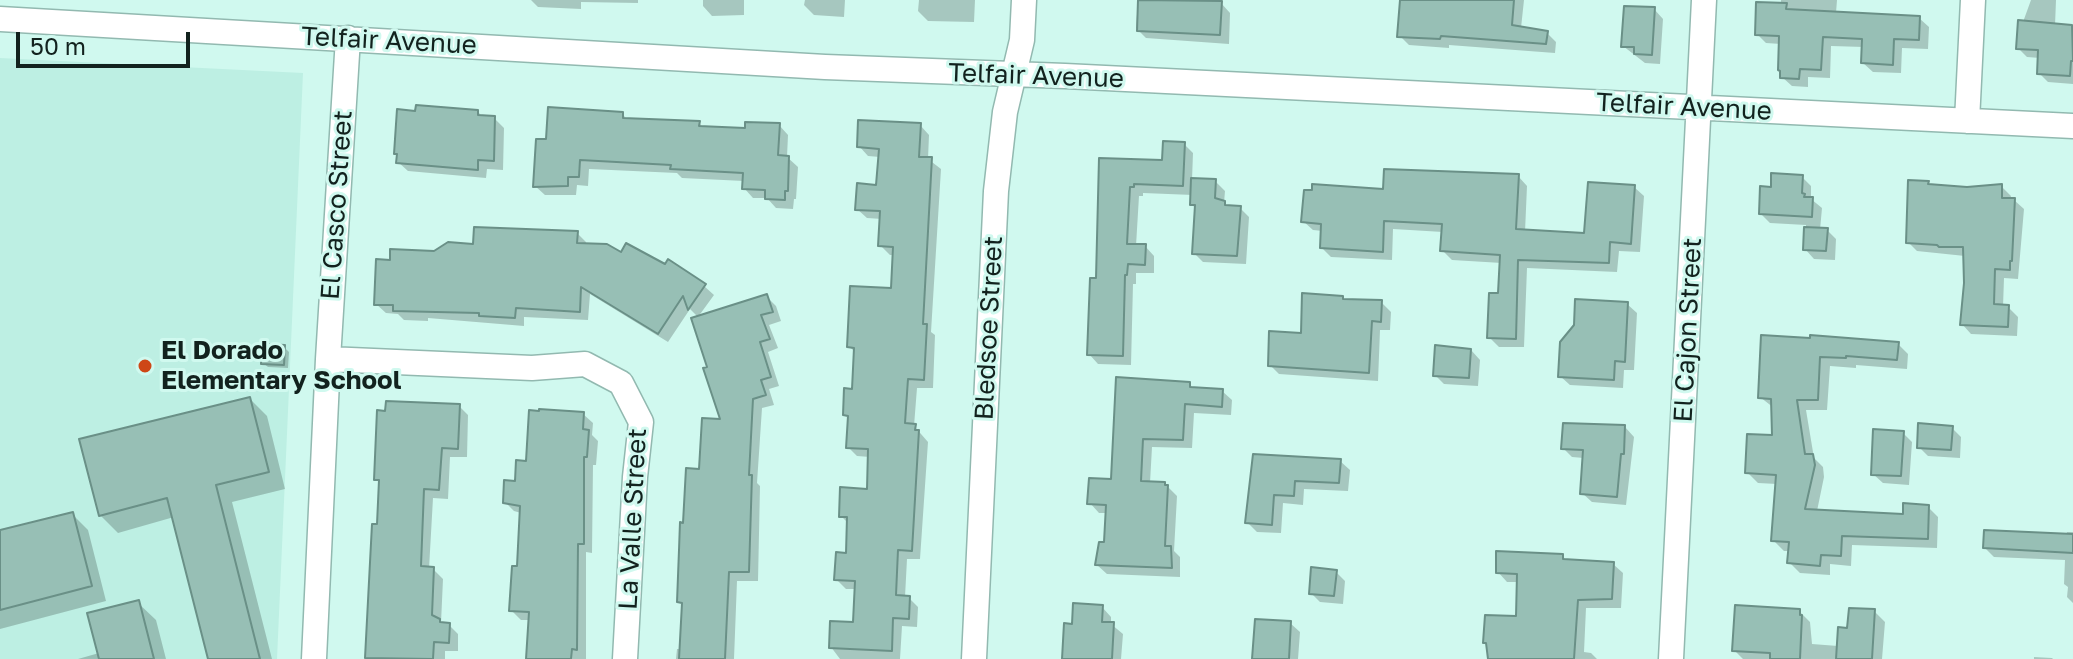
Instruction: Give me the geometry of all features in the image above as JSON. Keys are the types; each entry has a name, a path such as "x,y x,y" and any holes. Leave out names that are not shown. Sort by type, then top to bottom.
{"street":[{"name":"Bledsoe Street","path":"974,659 996,191 1002,130 1022,40 1024,0"},
{"name":"El Cajon Street","path":"1671,659 1704,0"},
{"path":"1967,121 1973,0"},
{"name":"Telfair Avenue","path":"6,13 348,38 825,67 2073,126"},
{"name":"El Casco Street","path":"314,659 328,359 348,38"},
{"name":"La Valle Street","path":"328,359 532,368 585,364 621,383 641,422 625,659"}],"shaded area":[{"name":"El Dorado Elementary School","path":"0,58 303,73 277,659 0,659"}],"building":[{"path":"1138,0 1222,1 1220,35 1137,31"},
{"path":"1400,0 1514,0 1512,25 1548,31 1546,44 1441,36 1440,39 1397,37"},
{"path":"1756,2 1787,3 1786,9 1920,16 1919,40 1894,39 1893,65 1861,63 1862,39 1823,37 1821,70 1800,69 1799,79 1780,78 1779,36 1755,35"},
{"path":"1624,6 1655,7 1652,55 1634,54 1634,47 1621,47"},
{"path":"2018,20 2072,25 2073,61 2070,76 2037,74 2038,50 2016,49"},
{"path":"416,105 478,110 478,115 495,116 494,161 478,160 478,170 396,163 397,109 415,111"},
{"path":"548,107 623,112 623,118 700,121 699,126 745,128 745,122 780,123 778,155 789,156 785,200 765,199 765,190 742,189 743,173 580,160 579,177 568,177 568,186 533,187 536,139 546,139"},
{"path":"858,120 921,123 919,157 932,157 923,324 927,324 924,380 908,379 905,423 916,424 915,430 919,430 912,551 898,550 896,595 910,596 909,619 893,618 892,651 829,648 830,621 853,622 855,581 834,580 836,552 846,553 847,517 839,517 840,487 867,489 868,449 846,448 848,416 843,415 844,388 852,389 854,348 847,347 850,286 891,288 893,247 878,246 880,211 855,210 857,183 876,185 879,149 857,147"},
{"path":"1163,141 1185,142 1183,186 1134,184 1130,187 1127,244 1146,244 1145,265 1128,264 1125,275 1123,356 1087,355 1090,278 1096,278 1099,158 1162,160"},
{"path":"1384,169 1519,174 1516,229 1584,233 1588,182 1635,185 1631,244 1610,242 1609,263 1518,260 1516,339 1487,338 1489,293 1498,293 1500,255 1440,251 1442,224 1384,221 1383,252 1320,248 1321,224 1301,222 1304,190 1312,190 1312,184 1383,189"},
{"path":"1771,173 1803,175 1802,193 1804,197 1813,197 1812,217 1759,214 1760,186 1771,187"},
{"path":"1191,178 1216,179 1215,198 1225,201 1225,205 1241,206 1237,256 1192,254 1195,205 1190,205"},
{"path":"1908,180 1967,187 2002,184 2002,198 2015,198 2010,270 1995,269 1994,304 2009,305 2008,327 1960,325 1963,247 1906,243"},
{"path":"474,227 578,231 577,243 607,244 621,252 626,243 665,264 668,259 706,284 688,310 683,296 658,334 581,287 580,312 516,308 515,318 479,316 479,313 393,311 393,305 374,305 376,259 390,260 390,249 434,251 448,242 473,244"},
{"path":"1804,227 1828,228 1826,251 1803,250"},
{"path":"1302,293 1343,296 1343,299 1382,300 1381,322 1372,321 1369,373 1268,366 1269,331 1301,333"},
{"path":"767,294 773,312 761,315 770,339 760,342 771,377 761,380 766,395 753,399 749,572 729,572 725,659 679,659 682,603 677,602 686,468 699,469 702,418 720,419 691,318"},
{"path":"1575,299 1628,302 1625,362 1615,361 1614,380 1558,377 1560,342 1574,325"},
{"path":"1761,335 1810,338 1810,335 1899,342 1897,360 1820,357 1818,400 1797,400 1805,454 1813,454 1815,465 1805,509 1903,514 1903,503 1929,505 1928,539 1842,536 1841,556 1821,555 1820,566 1787,563 1789,542 1771,541 1776,475 1745,473 1747,434 1772,435 1771,399 1758,398"},
{"path":"262,344 285,345 284,365 261,364"},
{"path":"1435,345 1471,349 1469,378 1433,376"},
{"path":"1116,377 1190,382 1190,387 1223,389 1222,407 1185,404 1183,440 1143,439 1141,481 1165,482 1168,485 1165,546 1171,546 1172,568 1095,565 1099,542 1104,542 1106,505 1087,504 1089,478 1111,479"},
{"path":"250,397 269,472 216,485 260,659 208,659 167,498 99,516 79,439"},
{"path":"386,401 460,404 458,449 442,448 439,490 424,489 421,566 434,567 432,615 440,622 450,623 449,643 434,642 433,659 365,658 372,524 377,524 379,480 374,480 377,410 385,411"},
{"path":"529,410 584,412 583,429 589,430 587,457 584,457 584,544 578,544 577,650 572,649 571,659 526,659 529,612 509,611 512,566 517,566 520,506 503,503 504,480 515,481 516,460 526,461"},
{"path":"1563,423 1625,425 1617,497 1580,494 1583,450 1561,449"},
{"path":"1918,423 1953,426 1951,450 1917,448"},
{"path":"1873,429 1904,431 1901,476 1871,475"},
{"path":"1253,454 1341,459 1339,483 1295,481 1294,496 1274,495 1272,525 1245,523"},
{"path":"73,512 92,586 0,610 0,530"},
{"path":"1984,530 2073,534 2073,553 1983,548"},
{"path":"1496,551 1563,554 1563,559 1614,562 1612,599 1578,600 1574,659 1488,659 1486,643 1483,643 1485,615 1516,616 1517,574 1496,573"},
{"path":"1311,567 1337,570 1334,596 1309,594"},
{"path":"139,600 154,659 99,659 87,613"},
{"path":"1073,603 1103,605 1102,622 1114,622 1112,659 1062,659 1064,623 1072,624"},
{"path":"1735,605 1800,609 1800,659 1770,659 1770,653 1732,651"},
{"path":"1849,608 1875,609 1872,659 1836,659 1838,627 1847,628"},
{"path":"1255,619 1291,621 1289,659 1252,659"}],"place":[{"name":"El Dorado Elementary School","path":"145,366"}]}
